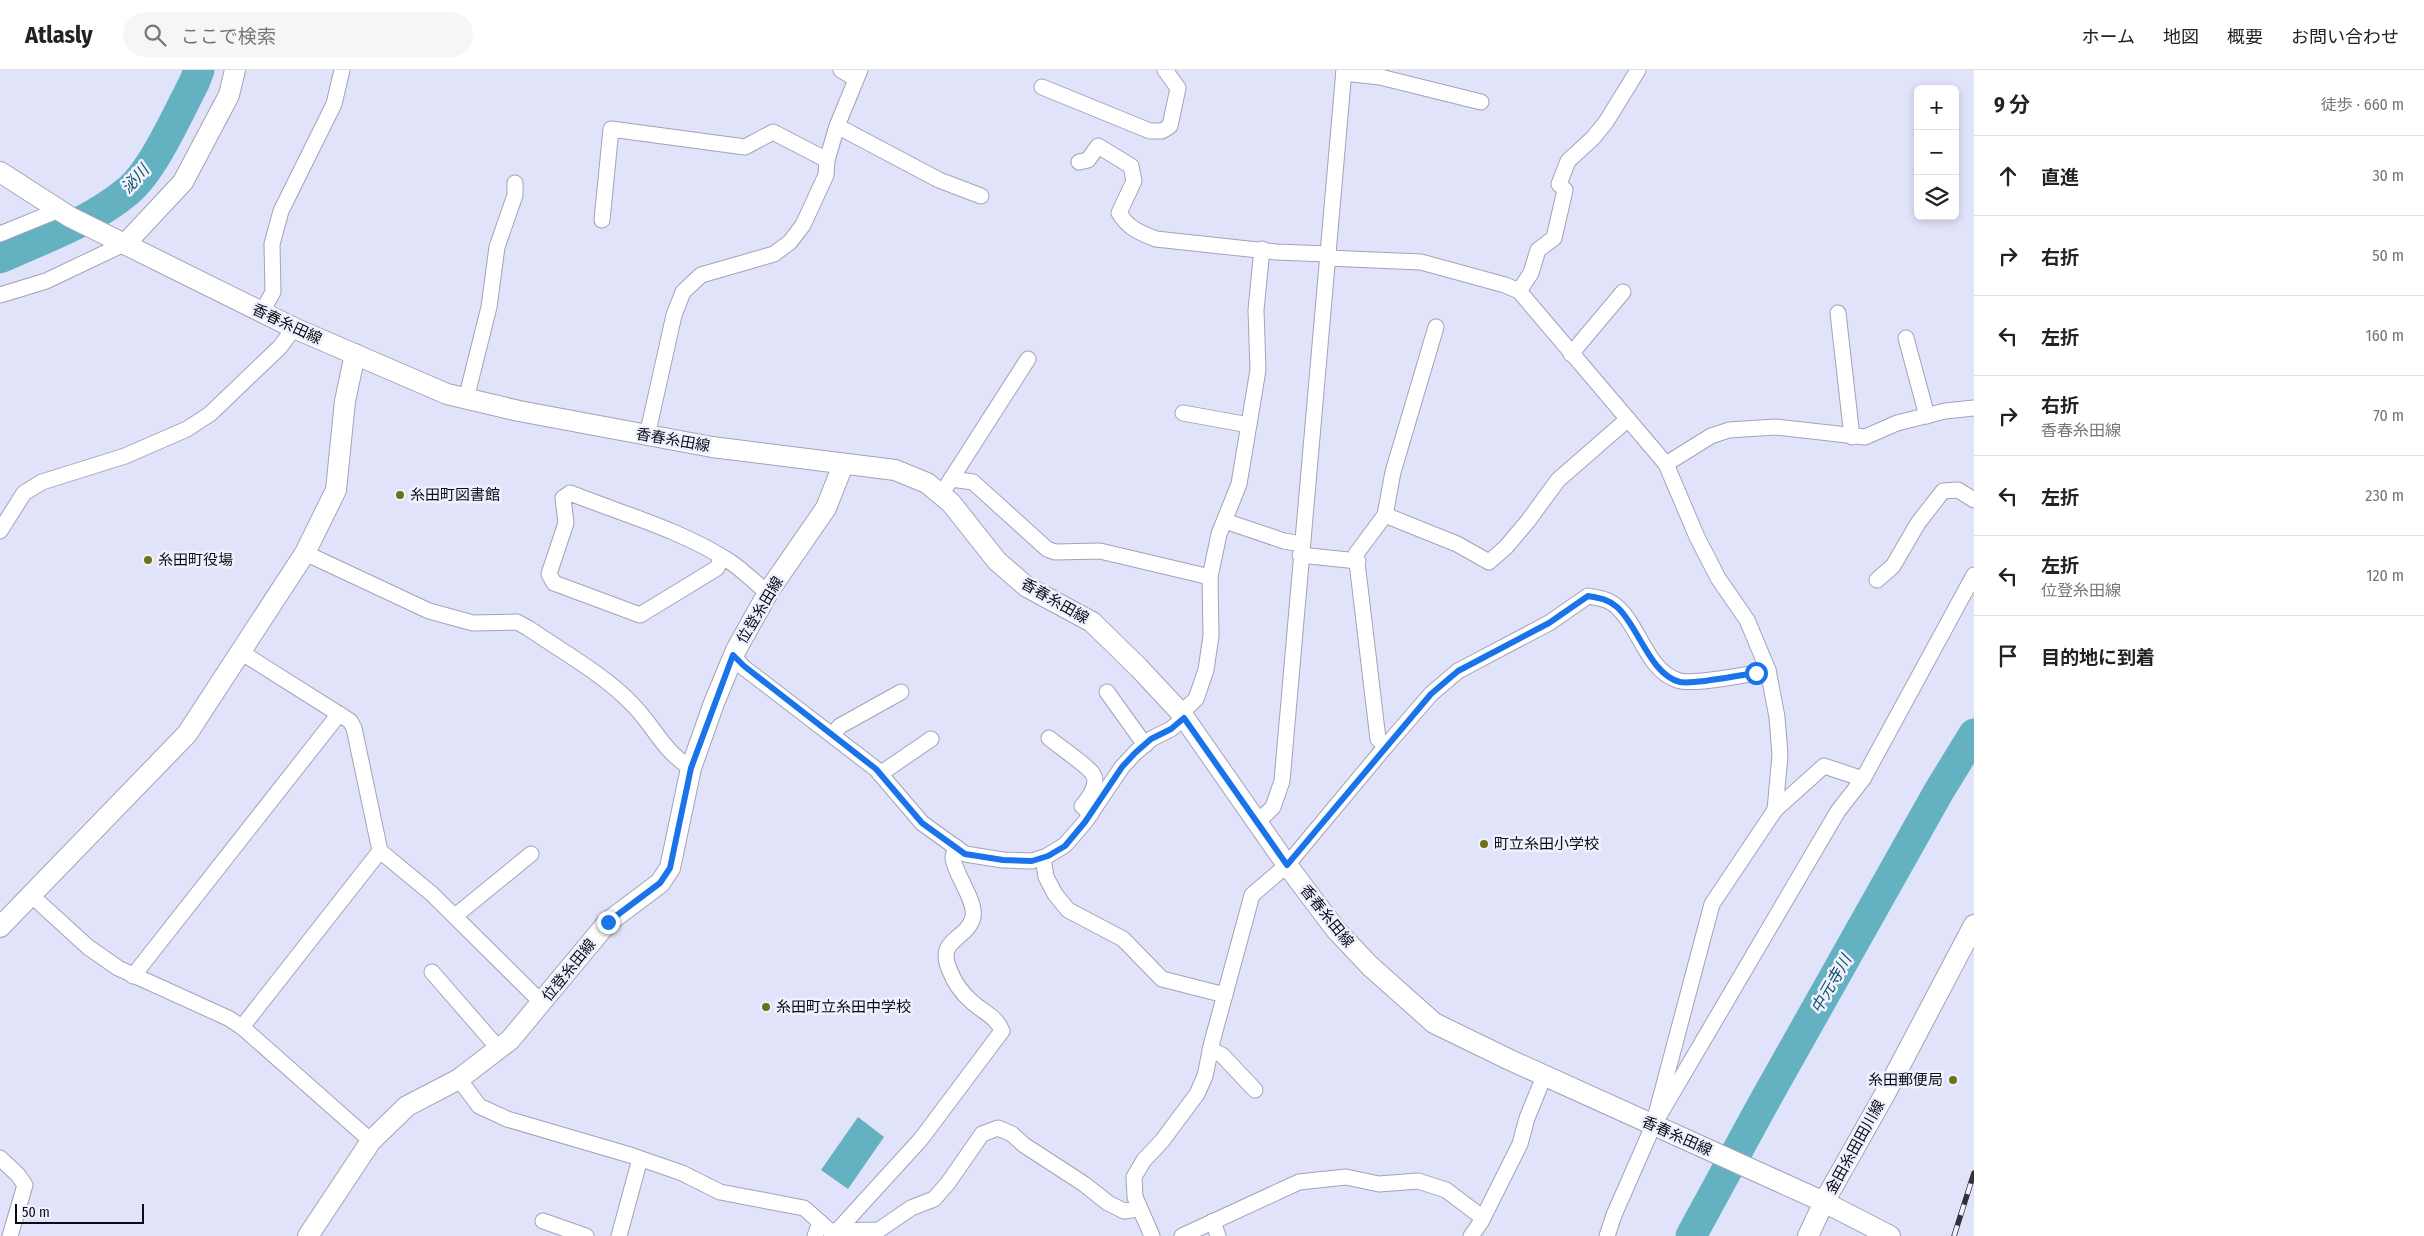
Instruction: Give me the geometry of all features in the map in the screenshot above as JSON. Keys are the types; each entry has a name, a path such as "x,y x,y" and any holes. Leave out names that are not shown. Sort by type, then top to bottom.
{"main road":[{"path":"126,243 183,182 229,95 235,70"},
{"name":"香春糸田線","path":"0,172 64,213 294,328 446,394 519,411 712,448 896,470 946,487 951,503 997,561 1027,587 1092,622 1183,716 1287,865 1342,937 1370,966 1434,1023 1653,1126 1805,1193 1890,1236"},
{"path":"0,927 187,734 305,553 336,490 345,401 355,354"},
{"name":"位登糸田線","path":"308,1236 371,1141 407,1106 459,1079 510,1040 608,922 660,883 670,868 691,768 733,655 768,593 826,508 843,465"},
{"name":"金田糸田田川線","path":"1808,1236 1824,1202 1886,1092 1974,925"}],"street":[{"path":"262,312 273,292 272,244 282,211 334,104 342,70"},
{"path":"647,436 674,315 684,292 701,275 774,254 790,242 803,225 826,176 827,160 837,126 858,74 841,70"},
{"path":"1042,87 1150,130 1162,131 1170,126 1178,88 1165,70"},
{"path":"1519,292 1531,273 1538,250 1554,238 1565,190 1559,184 1568,161 1593,138 1606,122 1638,70"},
{"path":"1258,822 1273,807 1282,781 1300,549 1344,71 1380,77 1481,102"},
{"path":"837,126 939,180 981,196"},
{"path":"602,220 611,129 744,146 773,132 827,160"},
{"path":"1079,162 1088,160 1098,146 1131,166 1134,181 1119,213 1125,224 1140,233 1156,239 1328,256 1421,262 1505,285 1519,292 1666,464 1697,537 1718,578 1748,620 1768,670 1777,718 1780,755 1775,810"},
{"path":"466,398 489,307 497,247 515,195 515,183"},
{"path":"0,234 64,213"},
{"path":"0,295 46,281 126,243"},
{"path":"733,655 744,666 880,774 922,823 965,854 1003,860 1032,861 1043,858 1065,846 1091,814 1122,767 1145,745 1183,716 1196,698 1206,670 1211,636 1210,577 1219,534 1226,521 1239,484 1258,370 1256,310 1262,250"},
{"path":"1571,354 1623,292"},
{"path":"1838,313 1852,437"},
{"path":"1386,746 1378,739 1356,554 1385,515 1393,472 1436,327"},
{"path":"0,531 24,493 42,482 124,456 187,429 210,414 280,346 294,328"},
{"path":"1906,338 1927,416"},
{"path":"946,487 1028,359"},
{"path":"1666,464 1711,436 1729,430 1776,427 1865,438 1897,423 1974,408"},
{"path":"1183,413 1249,425"},
{"path":"1385,515 1439,536 1488,562 1506,547 1558,480 1628,419"},
{"path":"946,487 973,482 1047,549 1055,552 1100,551 1210,577"},
{"path":"1877,580 1893,566 1918,523 1943,491 1958,490 1974,500"},
{"path":"722,557 717,568 640,615 554,583 549,574 566,523 563,498 570,493 691,540 722,557 768,593"},
{"path":"1226,521 1284,541 1300,549 1358,561"},
{"path":"305,553 429,611 473,623 510,621 528,628 615,689 635,706 675,759 691,768"},
{"path":"1607,1236 1614,1215 1653,1126 1838,811 1863,779 1974,575"},
{"path":"1152,1236 1135,1197 1134,1177 1144,1160 1162,1141 1197,1094 1205,1076 1210,1049 1252,894 1287,865 1431,694 1458,671 1549,623 1588,596 1605,599 1618,607 1656,664 1667,676 1679,682 1694,682 1768,670"},
{"path":"239,652 350,721 354,728 380,851 432,894 542,1003"},
{"path":"832,735 840,726 901,692"},
{"path":"1107,692 1145,745"},
{"path":"134,976 339,714"},
{"path":"1049,738 1093,774 1095,783 1088,799 1082,806 1091,814"},
{"path":"880,774 931,739"},
{"path":"1653,1126 1712,904 1775,810 1824,766 1863,779"},
{"path":"838,1230 922,1139 1002,1031 999,1023 972,1002 949,971 945,954 950,943 967,928 973,916 972,907 953,858 956,847"},
{"path":"242,1027 380,851"},
{"path":"455,916 531,854"},
{"path":"1043,858 1046,877 1055,894 1068,910 1124,939 1162,979 1224,995"},
{"path":"31,895 88,948 118,968 228,1018 242,1027 371,1141"},
{"path":"432,972 499,1049"},
{"path":"1210,1049 1222,1055 1255,1090"},
{"path":"1471,1236 1483,1218 1520,1144 1527,1118 1545,1074"},
{"path":"459,1079 478,1106 506,1120 640,1159 682,1174 720,1192 804,1208 817,1229 830,1231 879,1230 884,1232 911,1208 934,1199 948,1183 982,1134 998,1128 1012,1134 1024,1145 1084,1184 1108,1203 1124,1211 1139,1209"},
{"path":"0,1158 18,1175 25,1185 10,1236"},
{"path":"619,1236 640,1159"},
{"path":"1182,1236 1299,1182 1346,1177 1379,1184 1418,1181 1446,1190 1483,1218"},
{"path":"543,1220 586,1236"},
{"path":"1213,1221 1218,1236"}],"water":[{"path":"858,1117 884,1137 848,1189 821,1170"}],"waterway":[{"name":"泌川","path":"0,258 83,221 128,191 138,181 156,155 173,125 199,70"},
{"name":"中元寺川","path":"1691,1236 1939,791 1974,734"}],"railway":[{"path":"1954,1236 1974,1173"}],"place":[{"name":"糸田町図書館","path":"400,495"},
{"name":"糸田町役場","path":"148,560"},
{"name":"町立糸田小学校","path":"1484,844"},
{"name":"糸田町立糸田中学校","path":"766,1007"},
{"name":"糸田郵便局","path":"1953,1080"}],"route":[{"path":"608,922 660,883 670,868 691,768 733,655 744,666 876,769 922,823 965,854 1003,860 1032,861 1048,856 1065,846 1085,822 1122,767 1135,753 1151,739 1171,729 1184,718 1287,865 1431,694 1458,671 1549,623 1577,601 1588,596 1605,599 1618,607 1656,664 1667,676 1679,682 1694,682 1756,673"}]}
